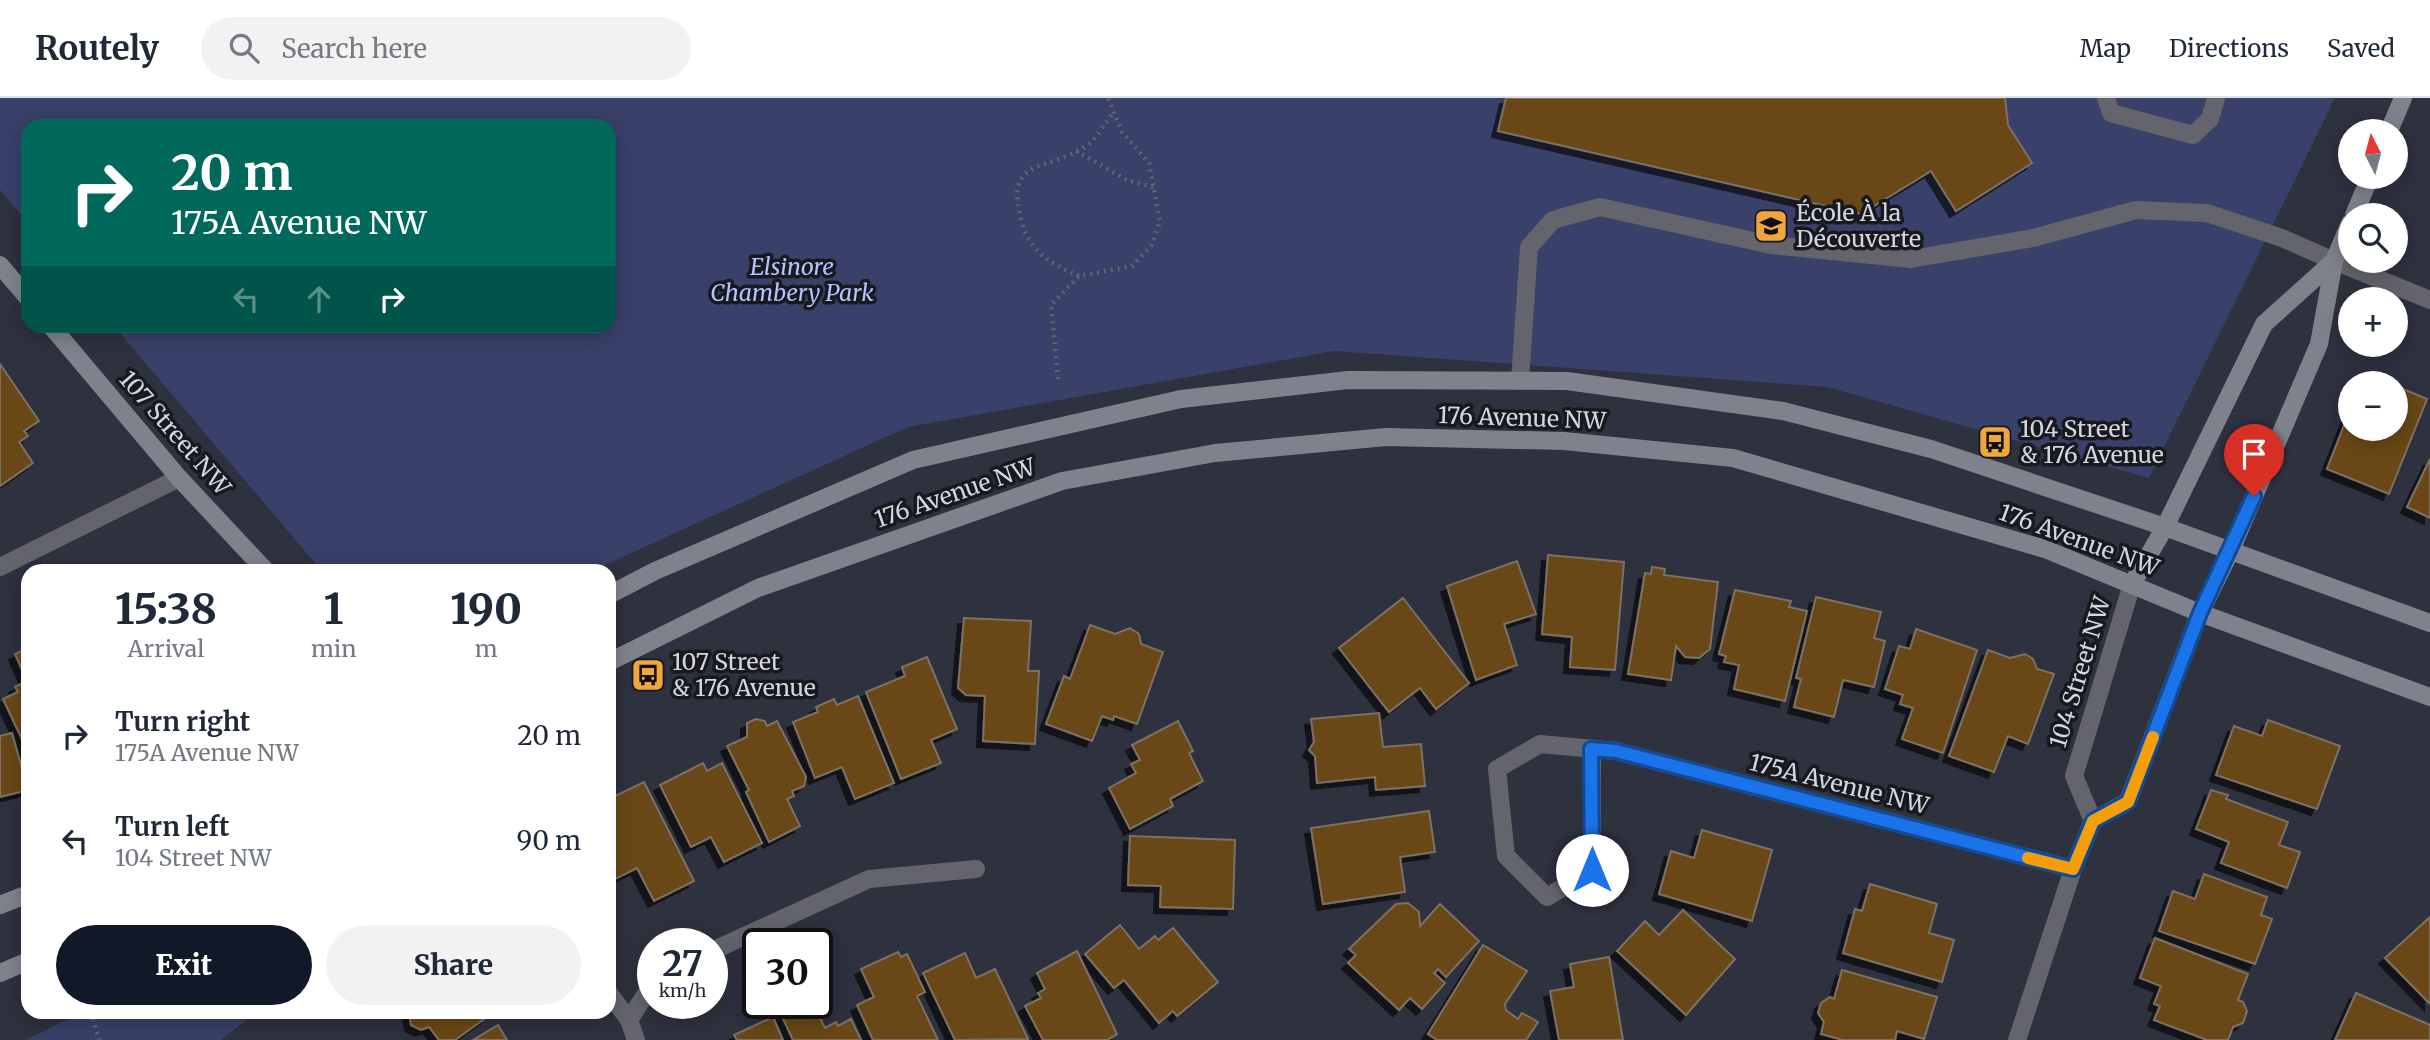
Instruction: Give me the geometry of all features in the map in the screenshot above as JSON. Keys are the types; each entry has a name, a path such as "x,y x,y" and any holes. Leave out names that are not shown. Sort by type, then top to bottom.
{"street":[{"path":"2106,98 2111,113 2193,135 2210,119 2216,98"},
{"path":"2394,119 2403,98"},
{"path":"1520,381 1530,247 1553,220 1601,207 1772,245 1911,259 2034,238 2136,210 2207,213 2282,238 2430,300"},
{"name":"104 Street NW","path":"2334,261 2264,324 2165,527 2132,584 2074,776 2093,821 2128,802 2200,613 2231,550 2319,344 2338,252"},
{"path":"0,265 21,290"},
{"name":"107 Street NW","path":"57,333 179,478 259,564"},
{"name":"176 Avenue NW","path":"616,591 655,571 913,460 1181,399 1348,380 1567,381 1783,411 1931,449 2231,550 2430,623"},
{"name":"176 Avenue NW","path":"616,659 758,588 1062,481 1215,453 1386,437 1564,441 1734,458 2045,549 2200,613 2430,697"},
{"path":"0,567 179,478"},
{"name":"175A Avenue NW","path":"1591,749 1592,870 1548,897 1506,856 1497,769 1539,744 1616,751 2073,869"},
{"path":"2017,1040 2073,869 2093,821"},
{"path":"728,944 870,878 976,869"},
{"path":"0,905 21,897"},
{"path":"0,973 21,964"},
{"path":"616,1002 629,1020 636,1040"},
{"path":"629,1020 637,1008"}],"path":[{"path":"1108,98 1114,112 1122,132 1149,163 1160,222 1151,246 1132,266 1079,276 1056,266 1029,243 1015,193 1018,183 1029,170 1088,145 1114,112"},
{"path":"1075,151 1127,180 1154,187"},
{"path":"1058,379 1051,305 1079,276"},
{"path":"94,1019 99,1040"}],"green space":[{"name":"Elsinore Chambery Park","path":"0,98 2335,98 2149,478 1827,387 1334,351 908,427 607,564 316,564 120,333 616,333 616,119 21,119 21,215 0,190"},
{"path":"68,1019 247,1019 221,1040 26,1040"}],"building":[{"name":"École À la Découverte","path":"1506,98 2005,98 2008,125 2032,163 1956,211 1931,171 1861,214 1498,131"},
{"path":"0,364 39,421 24,431 28,436 19,442 33,463 0,486"},
{"path":"2408,391 2427,399 2389,494 2327,469 2338,441 2408,441"},
{"path":"2430,459 2430,518 2407,507"},
{"path":"1548,555 1624,562 1615,670 1570,667 1572,637 1542,634"},
{"path":"1517,561 1536,614 1504,624 1517,665 1476,680 1447,586"},
{"path":"1652,567 1665,569 1664,575 1718,582 1710,649 1699,658 1685,657 1676,646 1671,680 1628,674 1645,573 1651,574"},
{"path":"1735,590 1791,601 1789,607 1807,611 1785,701 1734,689 1739,665 1724,662 1726,656 1719,654"},
{"path":"1816,597 1881,612 1874,638 1885,641 1874,687 1843,680 1834,717 1794,707 1801,679 1796,678"},
{"path":"1403,598 1469,683 1436,709 1420,688 1389,712 1339,648"},
{"path":"964,618 1031,621 1028,671 1039,671 1035,744 983,741 985,696 966,695 958,688"},
{"path":"1090,625 1115,634 1130,628 1139,634 1141,644 1163,652 1137,724 1114,716 1113,720 1102,716 1092,741 1046,724 1064,676 1070,679"},
{"path":"1916,629 1977,650 1943,753 1902,739 1913,708 1900,704 1903,695 1885,689 1899,646 1910,649"},
{"path":"1988,650 2010,658 2025,654 2033,659 2037,669 2054,674 2028,744 2008,736 1994,772 1949,756"},
{"path":"21,651 21,668 15,654"},
{"path":"927,657 957,729 931,740 941,763 901,779 866,692 905,676 902,667"},
{"path":"21,684 21,737 3,699 18,692 15,687"},
{"path":"858,696 894,783 855,799 842,767 815,778 793,722 818,712 816,707 834,699 837,705"},
{"path":"1379,713 1383,747 1421,744 1425,786 1376,790 1375,777 1317,783 1315,756 1309,750 1314,742 1311,719"},
{"path":"756,719 765,721 767,726 777,721 806,777 804,786 792,791 794,796 787,799 800,826 769,842 746,792 749,790 727,746 747,737 747,723"},
{"path":"2268,720 2340,746 2317,809 2216,775 2234,726 2262,736"},
{"path":"1178,721 1193,751 1189,753 1203,781 1170,799 1173,806 1130,829 1109,788 1136,773 1131,764 1140,760 1132,745"},
{"path":"12,733 21,765 21,792 0,797 0,736"},
{"path":"703,763 707,771 722,763 762,843 724,862 711,837 691,847 660,785"},
{"path":"644,782 694,881 654,901 637,868 616,878 616,796"},
{"path":"2211,790 2228,795 2226,799 2288,822 2279,845 2300,852 2287,888 2221,863 2229,842 2196,829"},
{"path":"1429,811 1435,852 1400,857 1405,892 1323,904 1311,828"},
{"path":"1702,830 1772,850 1752,921 1659,894 1671,851 1694,858"},
{"path":"1130,836 1235,840 1233,909 1160,907 1161,886 1128,885"},
{"path":"2204,874 2267,897 2261,915 2272,919 2255,964 2159,931 2173,891 2195,899"},
{"path":"1870,884 1937,904 1929,933 1954,940 1942,982 1843,953 1855,909 1862,911"},
{"path":"1408,903 1419,912 1420,926 1440,904 1479,941 1446,977 1438,969 1434,973 1445,983 1422,1009 1410,998 1399,1010 1348,963 1356,955 1349,949 1396,904"},
{"path":"1683,910 1735,959 1686,1015 1617,951 1645,921 1659,935"},
{"path":"2430,917 2430,1004 2385,958"},
{"path":"1120,925 1139,949 1155,936 1158,940 1173,928 1218,982 1177,1016 1173,1011 1159,1023 1124,980 1114,988 1085,954"},
{"path":"2155,938 2248,974 2238,1000 2243,1002 2247,1011 2243,1023 2233,1027 2228,1040 2207,1040 2154,1020 2160,1006 2154,1004 2161,986 2140,978"},
{"path":"1483,945 1527,971 1505,1004 1506,1010 1518,1019 1522,1013 1538,1022 1526,1040 1437,1040 1428,1034"},
{"path":"1077,951 1117,1034 1107,1040 1043,1040 1025,1006 1041,998 1038,993 1045,989 1037,973"},
{"path":"898,952 901,957 907,954 925,992 917,996 938,1040 873,1040 857,1005 874,997 861,969"},
{"path":"965,953 976,978 995,969 1028,1039 955,1040 923,973"},
{"path":"1609,957 1623,1040 1559,1040 1550,991 1574,987 1570,964"},
{"path":"1842,970 1937,997 1924,1039 1897,1031 1895,1040 1843,1040 1821,1034 1824,1022 1818,1013 1821,1003 1830,997 1834,999"},
{"path":"2356,993 2430,1025 2430,1040 2335,1040"},
{"path":"410,1019 484,1019 455,1040 439,1040 429,1027 421,1030 411,1025"},
{"path":"774,1019 783,1040 737,1040 734,1035"},
{"path":"783,1019 821,1019 825,1028 836,1022 838,1026 851,1019 861,1040 793,1040"},
{"path":"498,1025 507,1040 473,1040"}],"slow traffic":[{"path":"2028,858 2073,869 2093,821 2128,802 2153,737"}],"place":[{"name":"École À la Découverte","path":"1771,226"},
{"name":"104 Street & 176 Avenue","path":"1995,442"},
{"name":"107 Street & 176 Avenue","path":"648,675"}],"route":[{"path":"1592,870 1591,749 1616,751 2073,869 2093,821 2128,802 2200,613 2254,496"}]}
